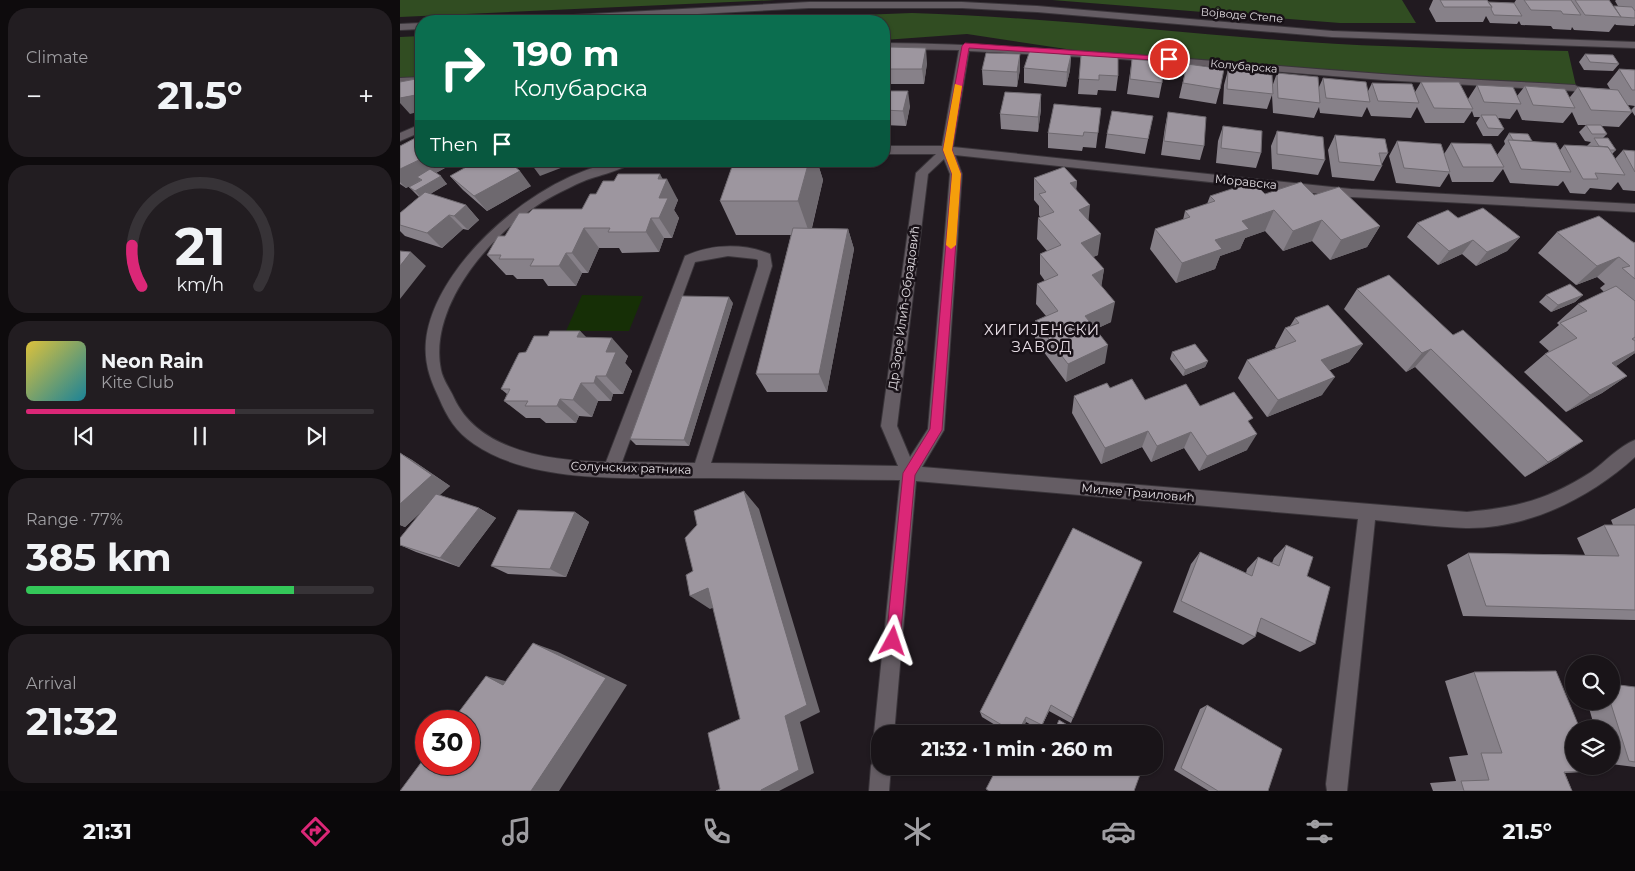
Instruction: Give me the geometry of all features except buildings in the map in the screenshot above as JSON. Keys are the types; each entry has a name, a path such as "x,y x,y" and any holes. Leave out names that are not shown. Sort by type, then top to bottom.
{"street":[{"name":"Војводе Степе","path":"627,15 809,5 962,5 1037,9 1312,33 1635,45"},
{"path":"400,27 415,26"},
{"name":"Колубарска","path":"890,46 965,46 1093,53 1358,75 1575,88"},
{"path":"890,150 947,150 965,46"},
{"path":"400,81 415,80"},
{"path":"400,137 415,131"},
{"name":"Моравска","path":"947,150 1351,193 1635,208"},
{"name":"Др Зоре Илић-Обрадовић","path":"885,725 910,473 936,430 956,174 947,150 922,173 889,426 910,473"},
{"name":"Солунских ратника","path":"610,167 580,178 547,194 505,224 466,265 440,311 433,341 434,370 455,417 479,439 510,455 577,468 910,473"},
{"path":"611,469 690,259 699,254 757,252 765,257 766,266 701,470"},
{"name":"Милке Траиловић","path":"910,473 1467,520 1526,512 1568,493 1616,465 1635,447"},
{"path":"1337,791 1336,784 1367,513"},
{"path":"879,791 880,775"}],"green space":[{"path":"400,0 776,0 415,15 400,17"},
{"path":"1052,0 1402,0 1416,23 1340,23"},
{"path":"912,13 961,15 1340,44 1568,51 1576,86 1358,75 1093,53 967,34 890,40 890,15 859,15"},
{"path":"415,36 415,80 400,81 400,37"},
{"path":"582,295 643,296 629,331 566,331"}],"slow traffic":[{"path":"951,245 956,174 947,150 958,86"}],"district":[{"name":"ХИГИЈЕНСКИ ЗАВОД","path":"1042,338"}],"route":[{"path":"893,641 910,473 936,430 956,174 947,150 965,46 1169,59"}]}
